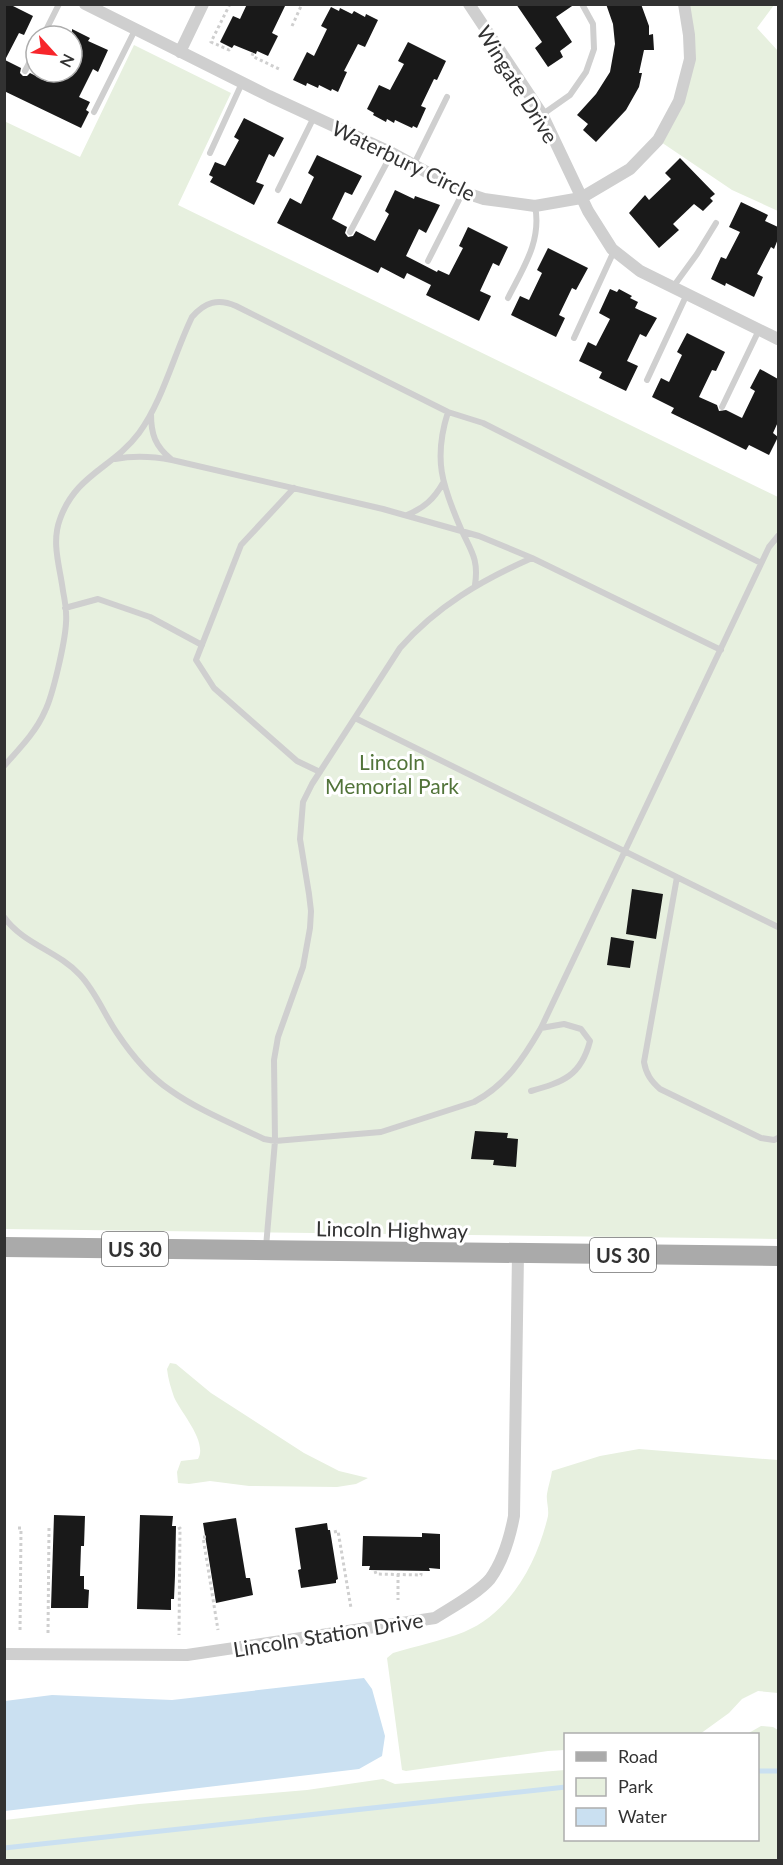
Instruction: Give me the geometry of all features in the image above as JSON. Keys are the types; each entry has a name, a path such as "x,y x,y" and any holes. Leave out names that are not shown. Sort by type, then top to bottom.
{"main road":[{"name":"Lincoln Highway","path":"4,1247 778,1256"}],"street":[{"path":"180,52 203,4"},
{"name":"Wingate Drive","path":"469,4 542,114 599,233 614,251 640,271 778,339"},
{"name":"Waterbury Circle","path":"91,6 180,52 392,153 463,192 483,199 535,206 581,198 630,169 658,140 679,101 690,58 684,4"},
{"name":"Lincoln Station Drive","path":"4,1654 187,1655 435,1618 464,1600 489,1579 505,1550 514,1516 518,1254"}],"lane":[{"path":"49,24 58,4"},
{"path":"542,114 570,95 586,72 594,49 594,41 593,24 582,4"},
{"path":"94,112 135,30"},
{"path":"210,153 243,82"},
{"path":"414,165 447,97"},
{"path":"279,190 315,117"},
{"path":"350,232 392,153"},
{"path":"428,261 463,192"},
{"path":"508,298 536,241 535,206"},
{"path":"673,287 716,223"},
{"path":"574,338 614,251"},
{"path":"647,380 687,294"},
{"path":"4,766 26,741 46,711 63,639 66,622 56,538 58,522 65,504 75,490 100,467 126,448 142,429 192,317 200,309 216,301 225,301 236,306 448,412 483,423 762,563"},
{"path":"722,408 759,329"},
{"path":"448,412 439,456 443,483 462,531 474,553 477,573 475,585"},
{"path":"151,413 153,436 157,446 172,460"},
{"path":"112,460 131,456 152,456 172,460 407,515 462,531 499,543 532,558 721,650"},
{"path":"407,515 417,511 433,499 443,483"},
{"path":"294,488 241,545 196,660 214,688 297,761 320,772"},
{"path":"4,917 23,937 56,954 81,975 116,1032 132,1053 168,1089 251,1133 275,1141 381,1132 474,1102 488,1095 513,1072 541,1028 769,547 778,536"},
{"path":"266,1251 275,1141 274,1060 278,1037 303,967 310,920 309,894 300,839 303,802 400,648 416,630 436,612 475,585 532,558"},
{"path":"65,608 98,599 150,617 202,645"},
{"path":"355,718 778,927"},
{"path":"677,877 644,1062 645,1071 660,1089 761,1138 774,1140 778,1138"},
{"path":"531,1091 553,1085 574,1073 586,1059 590,1041 581,1029 572,1026 564,1024 541,1028"}],"path":[{"path":"230,4 212,42 229,50 231,47"},
{"path":"292,26 302,4"},
{"path":"254,53 252,56 282,70"},
{"path":"48,1633 49,1527 51,1527"},
{"path":"18,1528 21,1528 20,1633"},
{"path":"178,1529 180,1528 179,1635"},
{"path":"333,1532 338,1531 351,1608"},
{"path":"206,1537 203,1537 218,1629"},
{"path":"375,1571 376,1574 421,1575 421,1573"},
{"path":"398,1574 398,1600"}],"green space":[{"path":"684,5 774,5 757,28 778,51 778,211 732,190 658,140 690,59"},
{"name":"Lincoln Memorial Park","path":"134,45 231,93 178,205 778,497 778,1239 5,1229 4,121 80,157"},
{"path":"170,1363 176,1364 211,1393 304,1453 339,1471 368,1478 356,1484 337,1487 249,1486 210,1481 178,1483 177,1472 181,1461 198,1459 200,1452 197,1436 174,1397 167,1369"},
{"path":"639,1449 778,1460 778,1693 758,1691 742,1699 729,1713 701,1733 564,1733 564,1750 402,1770 387,1658 393,1653 464,1632 495,1612 519,1584 537,1551 548,1516 547,1494 552,1471 600,1456"},
{"path":"761,1726 778,1730 778,1860 5,1860 5,1820 139,1804 307,1790 383,1779 395,1784 564,1770 564,1841 759,1841 759,1733 749,1733"}],"water":[{"path":"364,1678 372,1689 385,1736 382,1756 359,1769 5,1811 5,1701 52,1695 172,1700"}],"building":[{"path":"4,4 9,4 33,16 29,24 24,24 24,35 19,33 5,60 21,68 20,73 24,76 24,84 84,84 84,35 90,38 88,41 108,50 98,72 93,69 79,97 90,102 86,110 89,112 81,128 4,91"},
{"path":"247,4 286,4 272,33 278,36 268,56 234,45 232,48 220,42 233,16 240,19"},
{"path":"516,4 575,4 556,17 572,42 560,51 563,57 548,67 535,48 542,42"},
{"path":"606,4 641,4 649,26 649,35 653,34 654,50 644,50 639,73 642,73 639,87 626,110 596,142 583,130 588,124 577,115 596,94 610,72 615,44 613,24"},
{"path":"331,7 339,11 340,8 352,14 354,11 365,17 366,14 378,20 365,47 358,44 344,71 347,72 338,92 319,85 318,88 307,83 306,86 293,80 307,52 314,56 327,29 321,26"},
{"path":"408,42 446,61 421,106 426,108 417,128 395,120 394,123 387,119 386,122 367,109 379,85 390,90 404,64 398,61"},
{"path":"244,118 284,138 274,157 269,154 256,182 264,185 254,205 210,182 213,177 209,175 215,162 225,166 239,140 234,137"},
{"path":"317,155 362,176 352,195 345,192 332,219 347,227 345,233 348,237 353,236 356,231 375,241 389,214 385,211 395,190 414,199 415,196 440,205 426,233 419,229 406,256 437,272 438,270 449,275 463,248 459,246 468,227 508,247 499,266 493,263 480,291 491,296 479,321 426,295 431,285 407,273 404,279 381,267 378,273 277,223 290,198 301,204 314,177 308,173"},
{"path":"680,158 715,194 710,198 713,201 703,211 694,204 673,224 679,230 659,248 629,213 645,195 649,200 671,179 665,173"},
{"path":"741,202 768,215 765,221 778,227 778,239 774,249 771,247 757,274 763,277 754,297 726,283 725,286 711,279 721,257 726,259 740,232 729,227"},
{"path":"548,248 588,268 576,290 572,288 559,315 565,318 556,337 511,315 520,296 529,300 542,273 537,270"},
{"path":"610,289 617,292 619,289 632,296 630,298 638,302 635,308 657,318 646,337 640,334 627,361 638,366 626,391 599,378 602,372 579,361 588,342 596,346 610,319 599,313"},
{"path":"687,333 725,352 716,371 712,370 699,397 717,405 719,411 726,410 742,418 755,391 750,388 760,369 778,379 778,422 773,433 778,437 769,455 749,445 746,450 671,413 674,408 652,397 661,378 669,382 682,355 677,352"},
{"path":"632,889 663,894 656,939 626,934"},
{"path":"611,937 634,941 630,968 607,965"},
{"path":"475,1131 508,1133 507,1138 518,1139 516,1167 493,1165 494,1160 471,1159"},
{"path":"54,1515 85,1516 80,1576 84,1576 84,1589 89,1590 88,1608 51,1608"},
{"path":"140,1515 173,1516 172,1526 176,1526 175,1576 171,1610 137,1609"},
{"path":"236,1518 246,1578 250,1578 253,1595 216,1603 203,1523"},
{"path":"327,1523 338,1579 336,1583 301,1588 298,1570 301,1569 295,1528"},
{"path":"422,1533 440,1534 440,1569 429,1568 430,1571 369,1570 370,1566 362,1566 363,1536 422,1537"}],"waterway":[{"path":"759,1771 778,1771"},
{"path":"4,1848 564,1787"}]}
